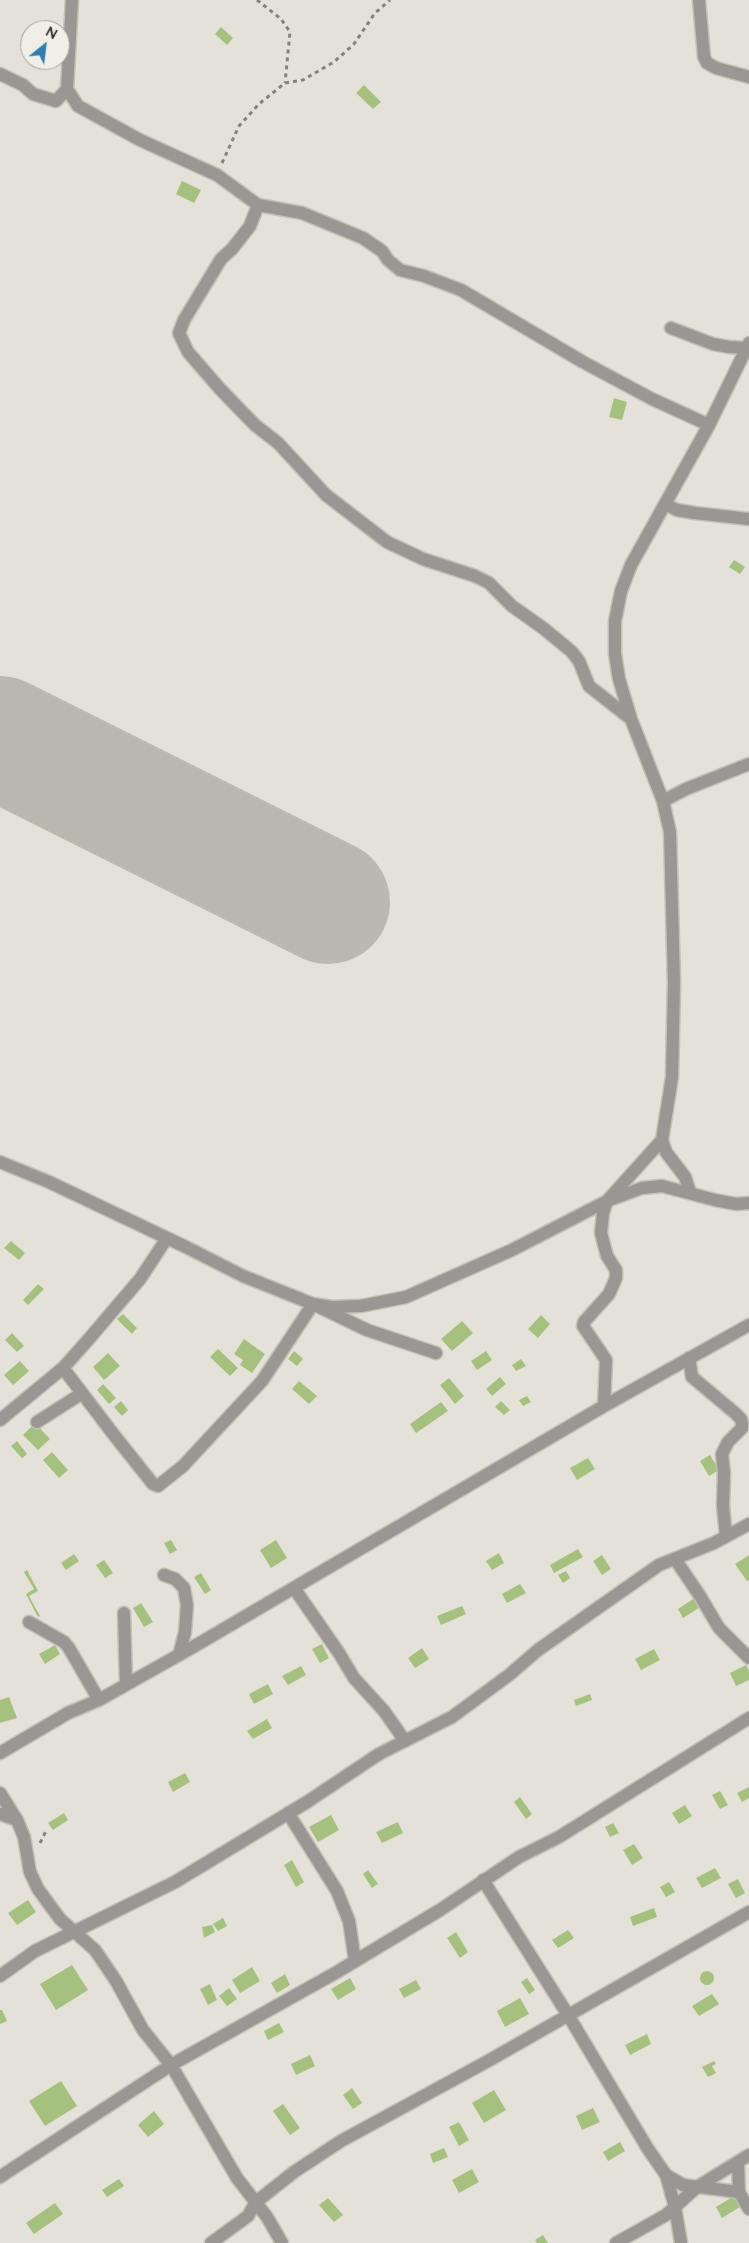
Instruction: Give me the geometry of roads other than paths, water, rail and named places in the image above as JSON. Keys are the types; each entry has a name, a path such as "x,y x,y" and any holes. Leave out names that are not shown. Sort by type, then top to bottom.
{"street":[{"path":"72,0 67,89 78,106"},
{"path":"699,0 704,57 707,63 716,68 749,77"},
{"path":"0,74 22,85 33,94 78,106 140,140 217,174 258,205 302,213 363,238 382,251 388,260 400,270 424,276 460,290 652,400 709,425"},
{"path":"56,101 67,89"},
{"path":"258,205 250,226 232,249 221,259 184,320 179,333 188,352 221,390 255,425 278,443 326,495 388,542 423,559 475,576 489,583 512,606 571,651 579,661 589,686 631,719"},
{"path":"671,328 729,348 748,345"},
{"path":"690,1192 686,1177 666,1152 662,1140 672,1077 674,983 670,832 663,801 631,719 619,679 615,654 614,621 621,591 631,565 709,425 748,345"},
{"path":"665,504 677,510 687,512 749,519"},
{"path":"663,801 686,789 749,764"},
{"path":"604,1406 606,1360 583,1326 584,1322 609,1294 616,1278 616,1270 607,1256 601,1233 604,1213 607,1200 662,1140"},
{"path":"0,1162 49,1182 243,1276 313,1304 368,1330 436,1354"},
{"path":"313,1304 332,1307 361,1306 406,1297 512,1250 607,1200 642,1188 662,1186 729,1203 749,1203"},
{"path":"0,1420 63,1368 105,1322 140,1278 167,1238"},
{"path":"63,1368 81,1394 153,1484 161,1486 236,1411 262,1381 313,1304"},
{"path":"0,1753 178,1655 616,1399 749,1325"},
{"path":"689,1358 692,1377 741,1419 742,1428 728,1442 722,1454 724,1473 723,1506 726,1536"},
{"path":"605,1382 616,1399"},
{"path":"37,1422 81,1394"},
{"path":"0,1976 35,1951 175,1882 288,1814 379,1754 452,1717 472,1704 538,1650 659,1564 675,1559 749,1524"},
{"path":"675,1559 719,1628 749,1658"},
{"path":"164,1575 175,1579 184,1588 187,1604 184,1632 178,1655"},
{"path":"294,1588 354,1678 384,1711 405,1741"},
{"path":"124,1613 126,1684"},
{"path":"29,1622 64,1642 70,1648 99,1700"},
{"path":"0,2177 171,2065 355,1961 440,1910 519,1857 559,1837 749,1718"},
{"path":"0,1793 17,1820 24,1837 30,1872 38,1889 60,1919 75,1930 95,1950 116,1981 143,2030 171,2065 237,2178 256,2202 282,2243"},
{"path":"0,1814 17,1820"},
{"path":"288,1814 337,1891 348,1921 355,1961"},
{"path":"483,1880 568,2015 648,2149 666,2175 675,2207 681,2243"},
{"path":"211,2243 248,2216 256,2202 294,2172 341,2141 749,1912"},
{"path":"616,2243 666,2215 697,2187 749,2155"},
{"path":"738,2162 739,2192 749,2209"},
{"path":"666,2175 683,2185 739,2192"}]}
